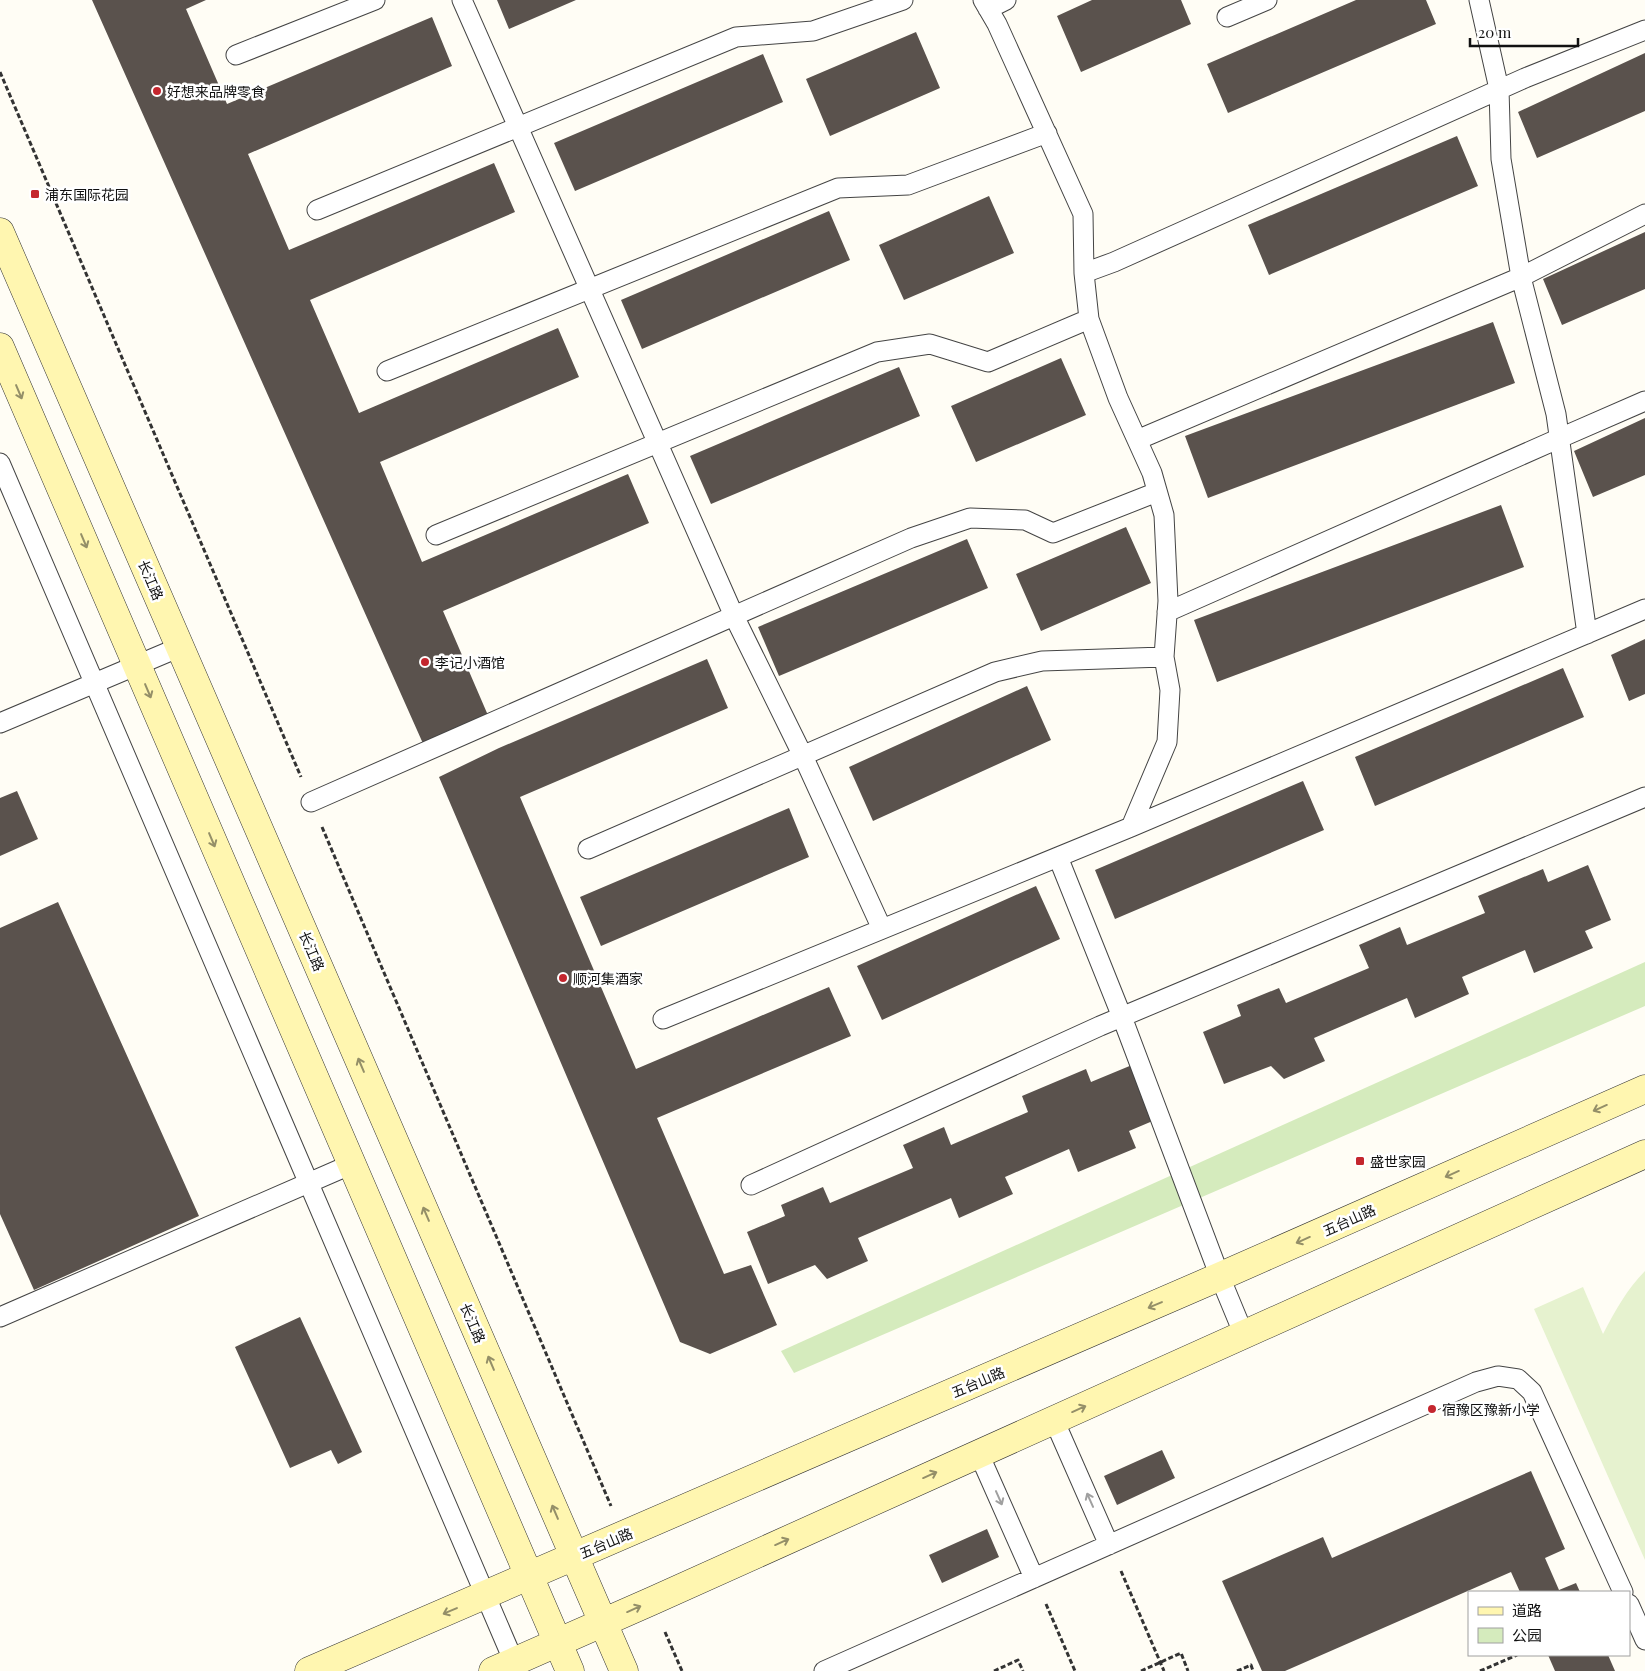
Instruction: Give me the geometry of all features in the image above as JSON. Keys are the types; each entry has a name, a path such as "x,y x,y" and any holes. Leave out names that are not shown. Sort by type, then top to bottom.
{"street":[{"name":"长江路","path":"0,232 624,1671"},
{"path":"0,347 570,1671"},
{"name":"五台山路","path":"309,1671 1220,1277 1645,1089"},
{"path":"504,1666 1645,1154"}],"lane":[{"path":"236,55 375,0"},
{"path":"462,0 734,616 803,756 882,929"},
{"path":"317,210 736,37 813,31 903,0"},
{"path":"1006,0 986,4 1083,214 1084,273 1089,319 1118,398 1152,473 1164,515 1167,612 1164,657 1170,690 1167,742 1132,827"},
{"path":"1227,17 1267,0"},
{"path":"1479,0 1499,89 1500,159 1521,277 1556,414 1587,634"},
{"path":"1084,273 1114,262 1499,89 1645,30"},
{"path":"387,370 838,188 908,185 1047,133"},
{"path":"1137,440 1521,277 1645,214"},
{"path":"436,535 877,352 930,344 988,362 1089,319"},
{"path":"1167,612 1645,401"},
{"path":"0,464 486,1596 504,1666"},
{"path":"311,802 911,538 970,518 1025,520 1053,533 1157,492"},
{"path":"662,1019 1132,827 1645,609"},
{"path":"0,723 180,647"},
{"path":"588,849 996,672 1042,661 1164,657"},
{"path":"751,1185 1122,1017 1645,797"},
{"path":"1058,857 1122,1017 1220,1277 1244,1335"},
{"path":"0,1317 352,1164"},
{"path":"824,1671 1467,1386 1498,1376 1518,1379 1532,1392 1624,1591"},
{"path":"1054,1420 1109,1545"},
{"path":"978,1454 1034,1578"},
{"path":"1630,1606 1645,1640"}],"path":[{"path":"0,72 624,1536"},
{"path":"1109,1545 1164,1671"},
{"path":"1034,1578 1075,1671"},
{"path":"652,1601 682,1671"},
{"path":"1141,1671 1180,1653 1188,1671"},
{"path":"1480,1671 1515,1656"},
{"path":"994,1671 1018,1660 1022,1671"},
{"path":"1237,1671 1251,1665 1253,1671"}],"green space":[{"path":"1645,962 1645,1006 794,1373 781,1351"},
{"path":"1645,1271 1645,1560 1534,1309 1583,1287 1603,1334 1627,1293"}],"building":[{"path":"92,0 206,0 186,9 227,104 432,17 452,66 248,154 289,250 494,163 515,212 310,300 359,413 558,328 579,377 380,462 422,562 628,474 649,523 443,611 490,720 425,748"},
{"path":"497,0 576,0 509,29"},
{"path":"1092,0 1181,0 1191,24 1081,72 1057,16"},
{"path":"1356,0 1426,0 1436,24 1228,113 1207,64"},
{"path":"916,32 940,88 830,136 806,79"},
{"path":"1645,53 1645,111 1537,158 1518,112"},
{"path":"763,54 783,102 575,191 554,143"},
{"path":"1457,136 1478,186 1269,275 1248,225"},
{"path":"989,196 1014,253 904,300 879,245"},
{"path":"829,211 850,260 642,349 621,300"},
{"path":"1645,232 1645,289 1562,325 1543,279"},
{"path":"1493,322 1515,383 1208,498 1185,436"},
{"path":"1061,358 1086,415 976,462 951,406"},
{"path":"899,367 920,416 711,504 690,456"},
{"path":"1645,418 1645,475 1593,497 1574,451"},
{"path":"1501,505 1524,567 1217,682 1194,620"},
{"path":"1126,527 1151,583 1041,631 1016,574"},
{"path":"967,539 988,588 779,676 758,627"},
{"path":"1645,639 1645,694 1629,701 1611,655"},
{"path":"707,659 728,708 520,797 636,1069 829,987 851,1036 657,1118 724,1274 751,1265 777,1325 710,1354 680,1342 439,777 499,748"},
{"path":"1563,668 1584,717 1375,806 1355,757"},
{"path":"1027,686 1051,740 873,821 849,767"},
{"path":"1303,781 1324,830 1115,919 1095,870"},
{"path":"17,791 38,839 0,856 0,798"},
{"path":"789,808 809,857 601,946 580,897"},
{"path":"1588,865 1611,920 1585,931 1593,948 1534,973 1525,950 1462,977 1469,994 1415,1018 1407,998 1314,1038 1325,1061 1284,1079 1271,1066 1224,1084 1203,1032 1241,1016 1237,1005 1279,988 1286,1003 1369,968 1359,945 1400,927 1407,945 1485,913 1478,896 1543,869 1548,882"},
{"path":"1036,886 1060,939 882,1020 857,966"},
{"path":"58,902 199,1216 34,1290 0,1214 0,928"},
{"path":"1132,1065 1155,1120 1129,1131 1136,1148 1078,1172 1069,1149 1005,1177 1013,1194 959,1218 951,1198 858,1238 868,1261 827,1279 815,1265 768,1284 747,1232 785,1216 781,1205 823,1187 830,1203 913,1168 903,1145 944,1127 951,1145 1028,1112 1022,1096 1086,1069 1091,1082"},
{"path":"300,1317 362,1452 338,1464 331,1450 290,1468 235,1347"},
{"path":"1162,1450 1175,1478 1117,1505 1104,1476"},
{"path":"1531,1471 1565,1549 1545,1558 1559,1590 1576,1583 1580,1591 1520,1591 1511,1572 1285,1671 1262,1671 1222,1581 1323,1537 1332,1558"},
{"path":"987,1529 999,1557 942,1583 929,1555"},
{"path":"1548,1656 1608,1656 1615,1671 1555,1671"}],"place":[{"name":"好想来品牌零食","path":"157,91"},
{"name":"浦东国际花园","path":"35,194"},
{"name":"李记小酒馆","path":"425,662"},
{"name":"顺河集酒家","path":"563,978"},
{"name":"盛世家园","path":"1360,1161"},
{"name":"宿豫区豫新小学","path":"1432,1409"}]}
